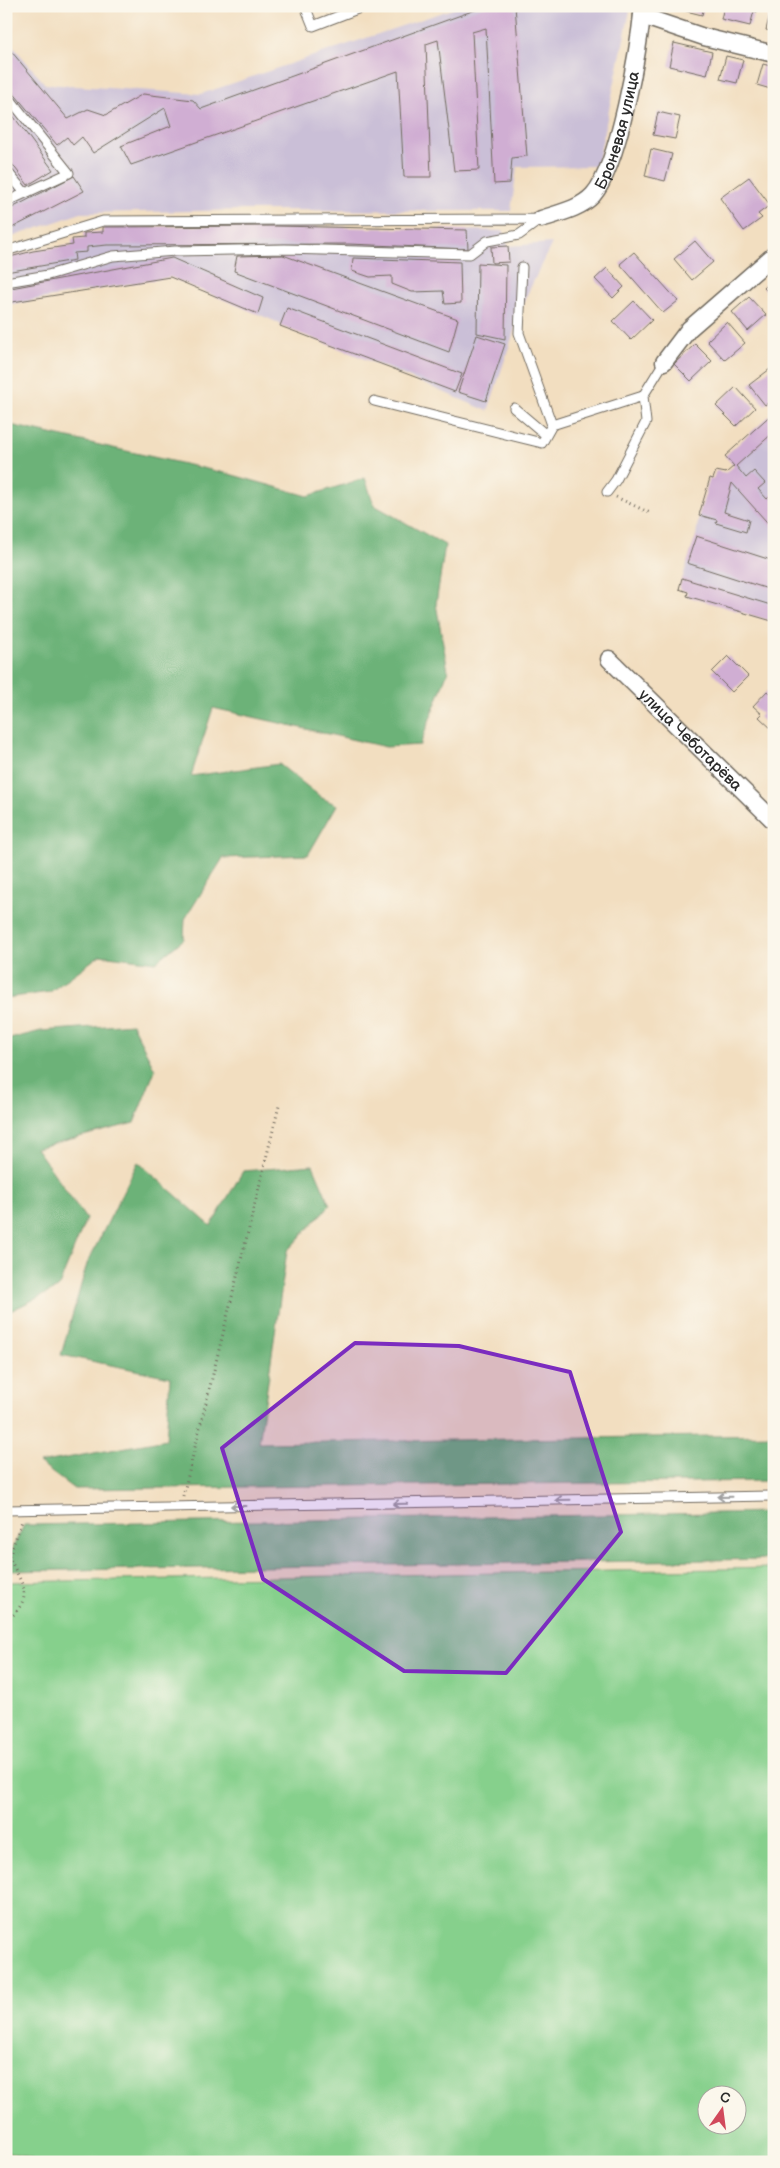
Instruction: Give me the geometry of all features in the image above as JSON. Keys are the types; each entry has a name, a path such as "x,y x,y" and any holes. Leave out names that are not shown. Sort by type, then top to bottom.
{"street":[{"path":"642,11 704,37 774,54"},
{"name":"Броневая улица","path":"541,218 576,208 593,195 604,178 622,123 642,11"},
{"path":"664,362 689,329 774,255"},
{"name":"улица Чеботарёва","path":"609,659 774,822"}],"lane":[{"path":"304,6 313,26 365,6"},
{"path":"6,94 68,174 6,202"},
{"path":"6,170 25,193"},
{"path":"6,251 103,221 541,218"},
{"path":"6,282 48,275 113,256 176,251 285,249 470,254 487,241 519,235 541,218"},
{"path":"522,267 519,333 552,425"},
{"path":"607,492 616,480 646,422 643,396 664,362"},
{"path":"374,401 542,443 552,425 643,396"},
{"path":"514,408 546,435"},
{"path":"6,1510 180,1506 312,1506 774,1496"}],"path":[{"path":"607,492 650,513"},
{"path":"180,1506 280,1106"},
{"path":"6,1622 24,1604 26,1595 9,1552 27,1510"}],"highlighted area":[{"path":"355,1343 459,1346 570,1372 621,1532 506,1673 404,1671 263,1579 222,1448"}],"shaded area":[{"path":"461,6 631,6 597,166 517,167 511,211 250,210 81,213 6,239 6,38 45,84 201,94"},
{"path":"276,226 504,231 508,246 552,243 524,301 488,411 170,277 6,305 6,258 72,245 72,239 84,238 84,233 103,232 103,227"},
{"path":"774,412 774,615 772,621 687,596 688,592 679,589 696,536 699,515 710,478 713,479 716,471 726,473 734,466 725,456"}],"green space":[{"path":"6,424 229,474 308,496 365,478 374,505 445,545 436,604 448,671 420,745 386,747 213,708 191,776 279,764 322,798 337,805 308,855 223,858 185,919 184,939 156,962 100,955 50,992 6,998"},
{"path":"132,1024 155,1070 134,1123 36,1148 86,1219 58,1288 6,1313 6,1040 41,1031"},
{"path":"138,1162 211,1226 243,1171 313,1165 330,1205 287,1251 259,1443 774,1435 774,1481 74,1489 39,1463 166,1440 170,1377 61,1355 87,1264"},
{"path":"774,1512 774,1559 6,1571 6,1561 24,1525"},
{"path":"774,1568 774,2162 41,2162 6,2151 6,1582"}],"building":[{"path":"486,6 515,6 527,156 512,158 510,183 494,184 486,28 472,32 479,170 454,171 438,40 426,44 431,177 404,177 398,71 131,165 121,146 171,126 165,108 93,153 82,137 73,145 67,137 57,145 6,84 6,45 68,119 88,109 106,115 143,94 193,100 201,109"},
{"path":"687,6 704,6 702,15 686,11"},
{"path":"758,6 757,12 754,11 750,26 721,19 724,7"},
{"path":"771,10 774,11 774,32 766,30"},
{"path":"674,43 712,52 707,75 669,66"},
{"path":"726,56 743,60 737,83 720,79"},
{"path":"763,64 774,67 774,90 757,85"},
{"path":"6,106 53,170 28,185 6,156"},
{"path":"658,112 680,117 675,139 653,135"},
{"path":"651,149 672,154 665,181 645,176"},
{"path":"74,176 84,191 6,231 6,211"},
{"path":"749,177 770,205 758,214 762,218 744,231 720,198"},
{"path":"276,226 467,230 468,249 349,244 107,245 87,247 87,252 74,253 75,260 6,272 6,258 33,251 73,245 72,239 84,238 84,233 103,232 103,227"},
{"path":"695,241 713,262 692,280 674,259"},
{"path":"508,246 509,262 492,263 491,247"},
{"path":"634,252 678,301 663,313 620,264"},
{"path":"283,255 458,319 449,352 234,271 237,256"},
{"path":"172,258 263,298 258,314 170,277 6,303 6,289"},
{"path":"353,258 460,262 461,303 445,304 443,291 412,292 392,284 392,276 370,277 352,271"},
{"path":"478,263 506,265 505,339 477,333"},
{"path":"607,268 624,287 613,298 595,279"},
{"path":"774,278 774,298 764,288"},
{"path":"749,297 766,315 748,331 732,312"},
{"path":"634,301 652,320 631,340 613,321"},
{"path":"287,308 462,374 455,392 280,326"},
{"path":"727,322 745,343 725,360 707,341"},
{"path":"477,335 505,344 486,401 458,392"},
{"path":"695,344 712,361 691,381 674,364"},
{"path":"770,369 774,373 774,399 765,405 749,385"},
{"path":"736,387 755,408 736,426 716,406"},
{"path":"774,412 774,432 736,466 746,478 754,471 765,483 758,489 767,499 774,493 774,530 732,483 724,512 749,520 746,532 716,523 717,520 699,515 710,478 713,479 716,471 726,473 734,466 725,456"},
{"path":"696,536 774,561 774,576 768,589 687,563"},
{"path":"682,578 774,606 772,621 687,596 688,592 679,589"},
{"path":"728,656 748,676 732,692 712,672"},
{"path":"767,691 774,697 774,731 759,717 762,714 753,706"}]}
